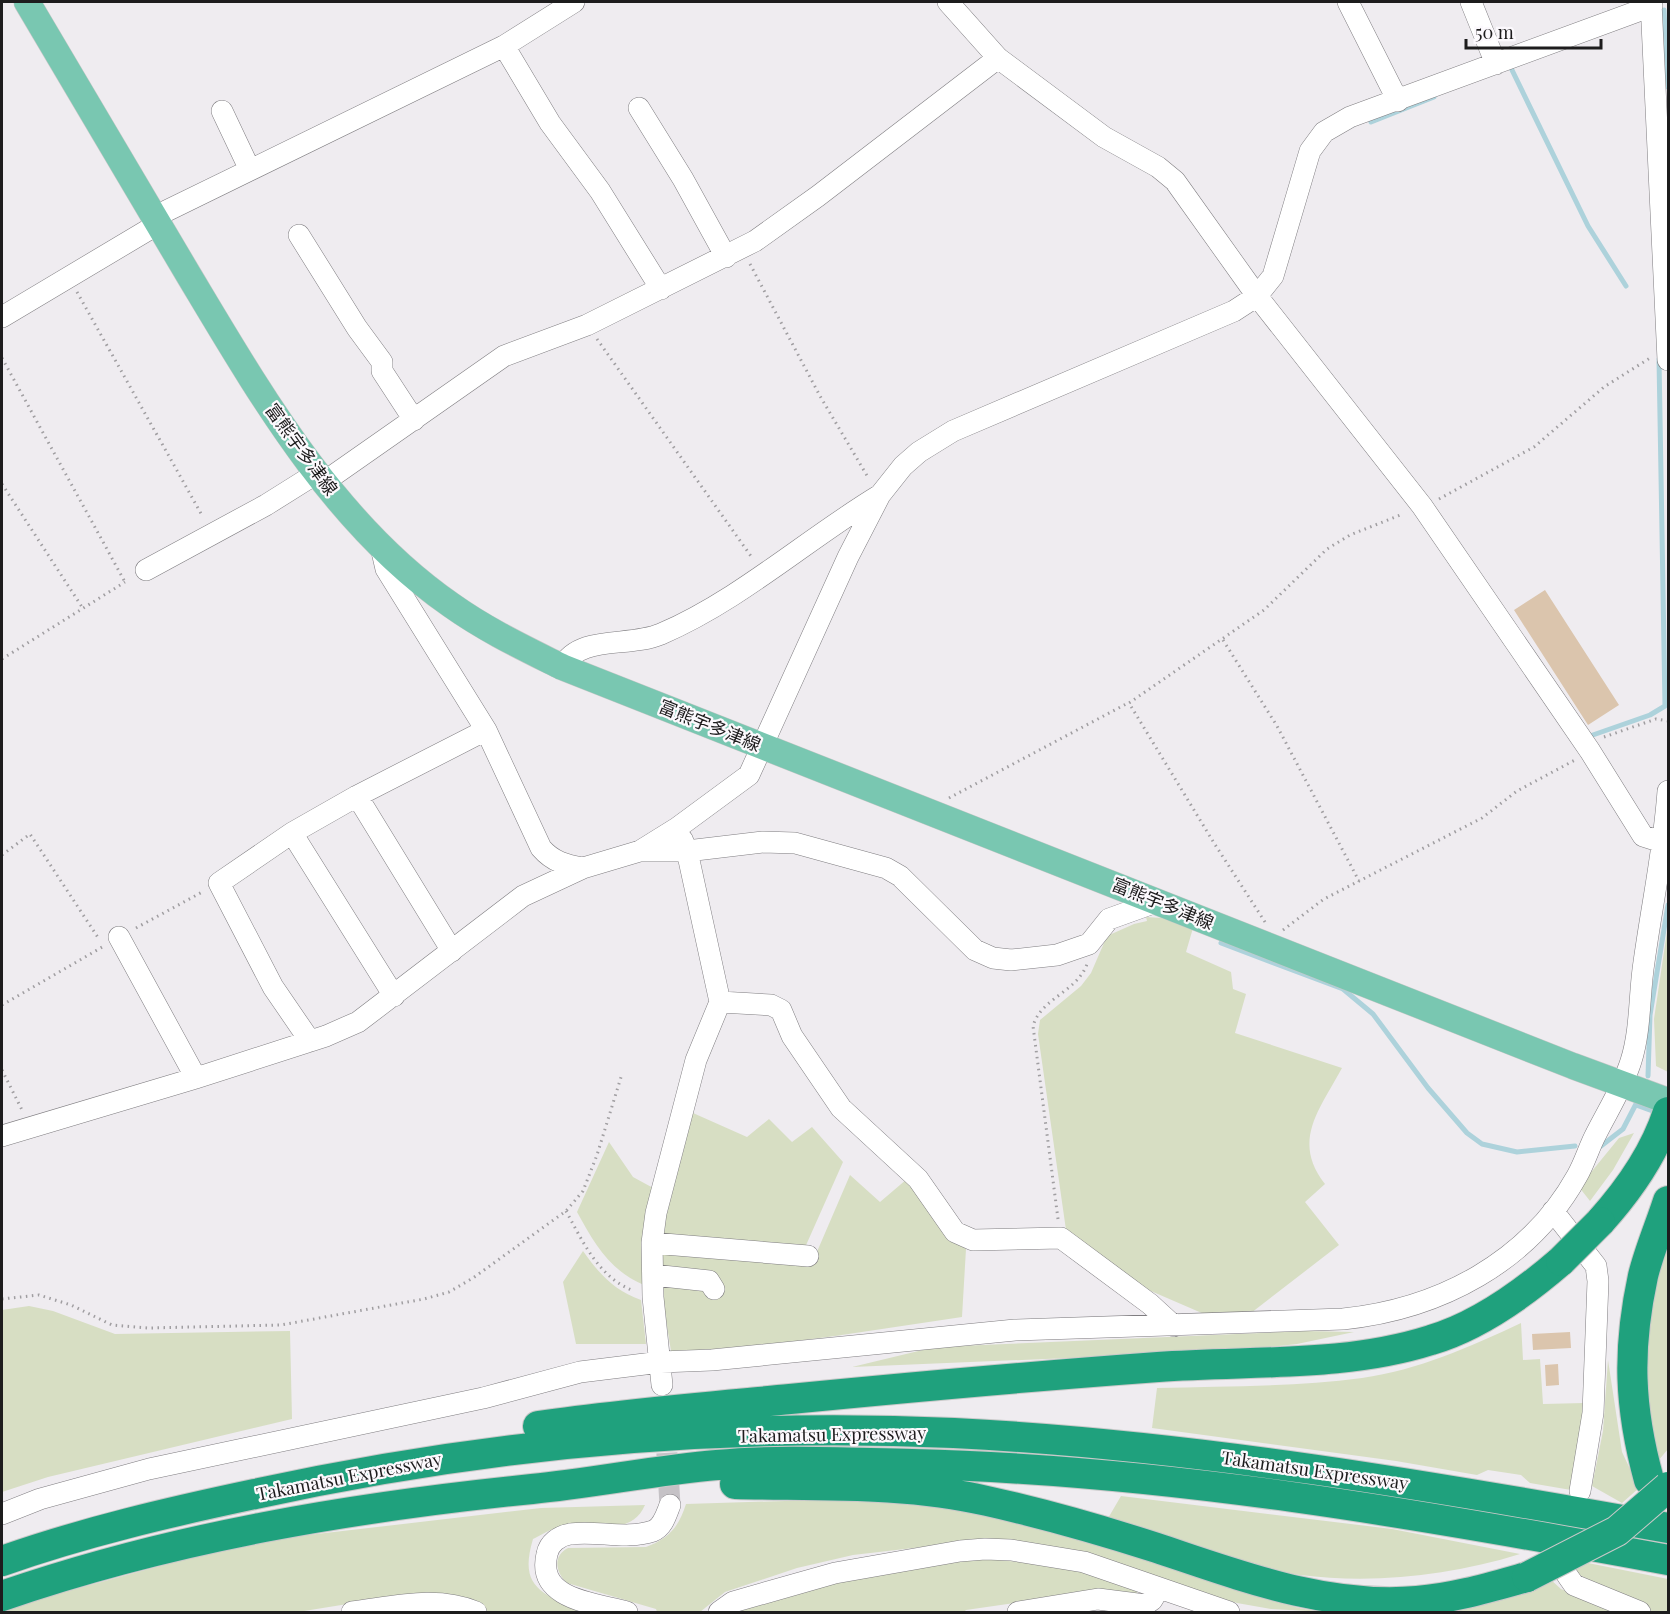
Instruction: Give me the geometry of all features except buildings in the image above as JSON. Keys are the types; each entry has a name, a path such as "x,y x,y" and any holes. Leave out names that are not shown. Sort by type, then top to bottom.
{"highway":[{"path":"156,1515 294,1472 428,1444 541,1426 904,1388 1161,1367 1316,1361 1387,1352 1434,1340 1482,1316 1536,1282 1561,1261 1600,1222 1630,1183 1665,1121"},
{"path":"604,1482 859,1486 984,1500 1079,1523 1264,1584 1346,1600 1416,1601 1470,1593 1527,1577 1617,1531 1659,1484 1637,1437 1631,1389 1634,1330 1644,1274 1668,1202"},
{"name":"Takamatsu Expressway","path":"2,1562 156,1515 413,1462 523,1447 634,1438 849,1430 1046,1439 1253,1460 1471,1493 1668,1528"},
{"name":"Takamatsu Expressway","path":"2,1596 166,1549 244,1530 366,1508 604,1482 718,1465 866,1463 1042,1470 1132,1478 1361,1507 1668,1560"}],"main road":[{"name":"富熊宇多津線","path":"27,2 242,364 321,478 380,543 451,605 495,632 562,667 1159,901 1275,942 1668,1101"}],"street":[{"path":"2,317 69,278 156,221 250,170 504,46 574,2"},
{"path":"948,2 998,58 1104,137 1158,167 1175,181 1257,296 1427,504 1588,747 1643,836 1665,843"},
{"path":"1348,2 1398,101"},
{"path":"1471,2 1496,64"},
{"path":"2,1136 196,1078 358,1023 523,896 583,868 640,851 677,828 749,775 848,557 880,495 903,466 919,452 953,431 1234,311 1257,296 1273,276 1282,254 1310,151 1330,128 1350,117 1398,101 1651,4 1668,360"},
{"path":"504,46 550,123 600,191 661,289"},
{"path":"146,570 321,478 414,420 504,356 587,325 734,253 818,196 998,58"},
{"path":"639,108 683,179 734,253"},
{"path":"222,111 250,170"},
{"path":"299,235 357,328 382,362 382,372 414,420"},
{"path":"562,667 567,657 584,647 632,643 676,627 706,611 880,495"},
{"path":"380,543 386,569 486,730 542,848 550,859 583,868"},
{"path":"310,1041 273,987 219,883 292,833 357,796 486,730"},
{"path":"2,1514 40,1499 149,1469 483,1398 580,1372 661,1362 712,1360 1004,1331 1343,1319 1372,1316 1419,1303 1499,1264 1521,1248 1553,1211 1577,1176 1622,1084 1632,1059 1644,962 1665,843 1668,791"},
{"path":"357,796 452,951"},
{"path":"662,1385 653,1297 652,1243 656,1213 696,1060 720,1002 687,851 677,828"},
{"path":"292,833 394,996"},
{"path":"640,851 687,851 763,842 795,843 885,868 900,876 975,950 993,958 1029,960 1057,956 1089,944 1109,919 1159,901"},
{"path":"111,942 196,1078"},
{"path":"720,1002 771,1005 781,1010 792,1036 842,1108 918,1179 955,1232 973,1240 1061,1238 1150,1304 1174,1326"},
{"path":"1553,1211 1596,1266 1598,1281 1593,1413 1580,1491"},
{"path":"652,1243 808,1256"},
{"path":"653,1275 709,1281 714,1289"},
{"path":"627,1612 563,1594 552,1587 546,1577 545,1563 548,1549 556,1540 569,1534 643,1533 655,1530 663,1522 670,1505"},
{"path":"719,1612 733,1602 835,1573 968,1550 1011,1550 1084,1562 1158,1590 1229,1612"},
{"path":"1567,1575 1574,1586 1640,1612"},
{"path":"1017,1612 1098,1599 1145,1605 1152,1600 1158,1590"},
{"path":"352,1612 432,1603 450,1603 476,1612"}],"path":[{"path":"734,253 880,495"},
{"path":"69,278 213,534"},
{"path":"587,325 763,573"},
{"path":"932,812 939,803 1129,703 1264,610 1327,549 1350,535 1427,504 1533,447 1604,387 1651,358 1668,338"},
{"path":"2,358 125,582"},
{"path":"2,484 82,607"},
{"path":"2,659 82,607 146,570"},
{"path":"1222,639 1277,726 1359,881"},
{"path":"1129,703 1275,942 1285,928 1309,909 1482,818 1517,791 1588,747 1656,718 1668,721"},
{"path":"2,855 30,834 111,942"},
{"path":"1061,1238 1033,1026 1040,1011 1083,973 1089,958 1089,944"},
{"path":"2,1070 31,1128"},
{"path":"2,1299 39,1295 71,1305 112,1325 148,1328 281,1325 424,1299 448,1292 473,1278 566,1211 583,1191 597,1155 622,1074"},
{"path":"566,1211 593,1259 609,1276 630,1290 653,1297"}],"green space":[{"path":"1146,917 1162,918 1193,928 1186,952 1231,972 1233,989 1246,994 1235,1033 1342,1068 1312,1125 1310,1154 1325,1184 1305,1202 1339,1245 1251,1313 1211,1317 1130,1282 1066,1230 1038,1034 1040,1020 1081,986 1091,973 1107,936 1147,921"},
{"path":"1668,925 1668,1072 1656,1066 1654,1019"},
{"path":"693,1113 747,1137 769,1119 792,1142 812,1127 843,1162 803,1252 660,1239"},
{"path":"1634,1133 1613,1170 1590,1201 1579,1187 1619,1138"},
{"path":"609,1142 633,1177 655,1189 644,1285 612,1264 590,1235 577,1212"},
{"path":"850,1175 880,1202 907,1179 949,1237 966,1249 962,1317 780,1343 671,1351 659,1277 661,1249 813,1261"},
{"path":"1668,1233 1668,1449 1658,1461 1647,1430 1645,1330"},
{"path":"583,1251 608,1281 623,1292 641,1300 646,1344 576,1344 563,1282"},
{"path":"29,1306 53,1311 115,1334 290,1331 292,1419 48,1477 2,1492 2,1310"},
{"path":"1521,1323 1523,1360 1540,1359 1543,1404 1584,1403 1571,1490 1530,1483 1521,1475 1488,1470 1477,1475 1396,1461 1152,1428 1157,1388 1260,1386 1362,1378 1423,1363 1483,1341"},
{"path":"1306,1331 1354,1332 1297,1344 1234,1351 852,1367 935,1347"},
{"path":"1608,1360 1622,1452 1639,1488 1622,1503 1592,1486 1603,1431"},
{"path":"1121,1496 1392,1529 1520,1554 1466,1568 1411,1576 1355,1579 1300,1575 1227,1559 1107,1520"},
{"path":"848,1499 940,1506 1032,1522 1091,1539 1279,1602 1308,1610 1327,1612 1271,1609 1237,1603 1168,1583 965,1542 853,1555 797,1568 725,1592 700,1612 657,1612 656,1609 567,1583 558,1570 560,1555 568,1548 646,1547 661,1540 677,1525 686,1504"},
{"path":"645,1505 638,1516 629,1523 605,1528 566,1527 555,1529 533,1539 529,1569 537,1587 545,1594 582,1612 487,1612 455,1599 397,1596 298,1612 2,1612 2,1609 248,1542 541,1508"},
{"path":"964,1560 1000,1560 1066,1567 1139,1591 1134,1595 1092,1592 964,1612 736,1612 852,1578"},
{"path":"1578,1561 1668,1579 1668,1612 1652,1612 1568,1569"},
{"path":"1550,1579 1561,1589 1618,1612 1410,1612"}],"waterway":[{"path":"1664,10 1668,87"},
{"path":"1511,68 1588,226 1626,286"},
{"path":"1371,122 1434,97"},
{"path":"1590,736 1650,715 1665,706 1659,359"},
{"path":"1648,1076 1650,1015 1668,905"},
{"path":"1221,943 1343,989 1373,1014 1428,1088 1467,1133 1482,1144 1517,1152 1575,1146"},
{"path":"1601,1146 1623,1129 1637,1102"},
{"path":"1636,1105 1658,1113"}],"tunnel":[{"path":"665,1422 670,1505"}]}
